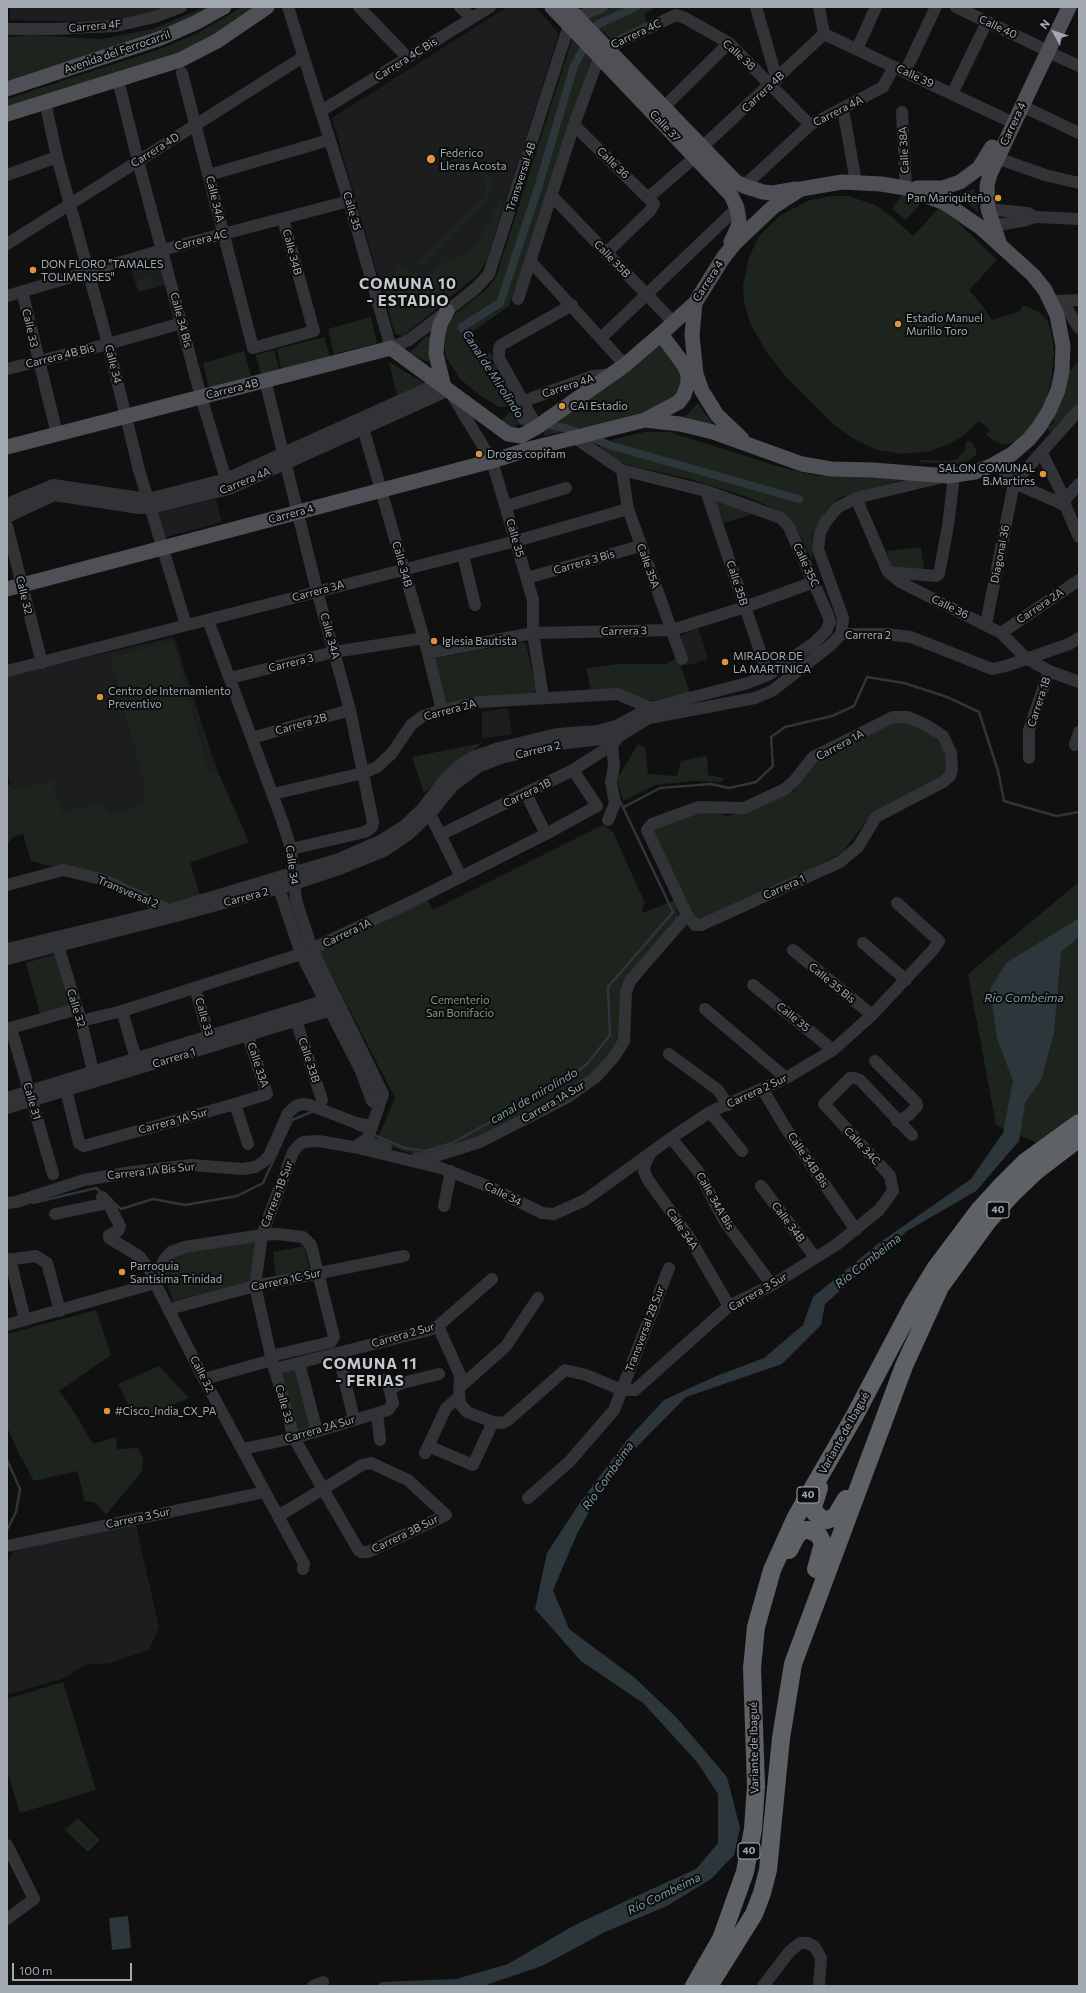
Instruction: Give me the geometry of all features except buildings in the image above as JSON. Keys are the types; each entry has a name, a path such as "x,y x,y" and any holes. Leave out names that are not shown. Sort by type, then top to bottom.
{"highway":[{"name":"Variante de Ibagué","path":"709,1986 754,1914 760,1899 768,1870 781,1738 793,1664 904,1366 940,1287 964,1253 1011,1195 1030,1167 1079,1123"},
{"name":"Variante de Ibagué","path":"694,1986 721,1939 732,1913 745,1872 753,1829 756,1786 752,1668 756,1627 772,1570 796,1517 840,1442 913,1304 960,1235 998,1190 1030,1167 1079,1138"},
{"path":"840,1442 813,1507 815,1513 822,1519 831,1519 839,1513 872,1449"},
{"path":"754,1711 761,1696 760,1662 764,1628 772,1593 793,1540 803,1530 809,1530 818,1534 823,1543 822,1551 791,1649 793,1664"}],"main road":[{"name":"Avenida del Ferrocarril","path":"7,89 161,38 197,22 224,7"},
{"path":"7,114 180,60 217,41 267,7"},
{"name":"Calle 37","path":"552,7 574,21 698,153 744,186 772,193 801,189"},
{"name":"Carrera 4","path":"1001,246 992,226 988,210 987,186 990,174 997,158 1022,106 1059,7"},
{"name":"Carrera 4","path":"534,429 625,365 674,323 695,303 723,258 760,218 801,189 828,184 856,182 906,188 942,188 967,178 985,161 1005,119 1069,7"},
{"name":"Calle 37","path":"601,50 664,108 727,189 737,208 738,227 723,258"},
{"name":"Carrera 4","path":"7,589 492,461 533,448 645,420 680,424 713,432 802,464 831,470 873,470 951,476 975,472 996,463 1019,448 1034,433 1049,411 1058,390 1062,371 1063,346 1056,301 1033,275 980,227 957,210 932,197 906,188"},
{"path":"695,303 693,355 696,374 702,391 717,415 729,428 757,448"},
{"path":"444,387 436,354 440,325 447,311"},
{"path":"645,420 679,402 687,389 688,374 684,365 661,334"},
{"name":"Carrera 4B","path":"7,447 391,348"},
{"name":"Calle 35","path":"391,348 508,434 514,436 534,429"},
{"path":"533,448 528,447 524,438 534,429"}],"street":[{"name":"Carrera 4F","path":"7,29 53,29 116,26 155,17 181,7"},
{"name":"Calle 35","path":"288,7 349,201 391,348"},
{"path":"359,7 408,58"},
{"path":"460,7 472,18"},
{"name":"Carrera 4C Bis","path":"321,111 490,7"},
{"path":"574,21 602,7"},
{"path":"756,7 774,82"},
{"path":"819,7 824,34"},
{"path":"857,49 876,7"},
{"name":"Carrera 4A","path":"744,186 810,125 884,87 899,69 936,7"},
{"name":"Calle 40","path":"956,7 976,11 987,22 1079,66"},
{"name":"Calle 38","path":"676,15 729,43 774,82 810,125"},
{"name":"Carrera 4C","path":"601,50 676,15"},
{"name":"Transversal 4B","path":"447,311 476,288 489,274 574,21"},
{"path":"952,94 987,22"},
{"name":"Carrera 4B","path":"606,253 650,211 654,204 650,199 824,34"},
{"name":"Calle 39","path":"824,34 1005,119"},
{"path":"664,108 729,43"},
{"path":"518,299 574,125 601,50"},
{"name":"Carrera 4D","path":"7,244 303,57"},
{"name":"Calle 34A","path":"182,73 253,348"},
{"name":"Calle 34 Bis","path":"118,80 201,397 227,484"},
{"name":"Calle 34","path":"45,102 57,157 108,344 125,416 162,548 186,625"},
{"path":"1022,106 1079,133"},
{"path":"843,109 856,182"},
{"name":"Calle 38A","path":"902,112 906,188"},
{"name":"Calle 36","path":"574,125 650,199"},
{"path":"209,175 329,140"},
{"path":"7,175 57,157"},
{"path":"997,158 1045,175 1079,183"},
{"name":"Calle 35B","path":"551,194 674,323"},
{"name":"Carrera 4C","path":"7,296 162,250 349,201"},
{"path":"601,338 737,208"},
{"path":"988,210 1028,213 1035,217"},
{"path":"992,226 1027,220 1035,217 1079,219"},
{"name":"Calle 34B","path":"253,348 314,331 283,219"},
{"path":"531,262 572,305 625,365"},
{"name":"Calle 33","path":"22,291 57,434"},
{"path":"1056,301 1079,300"},
{"path":"1056,301 1079,328"},
{"path":"534,429 524,401 499,358 498,353 501,345 572,305"},
{"name":"Carrera 4B","path":"391,348 409,340 447,311"},
{"name":"Carrera 4B Bis","path":"7,369 108,344 182,323"},
{"name":"Carrera 4A","path":"524,401 593,376 612,374"},
{"name":"Calle 34A","path":"265,380 317,591 350,710 373,822 372,827 365,832 291,849"},
{"name":"Calle 35","path":"444,387 492,461 533,600 533,633 543,698"},
{"name":"Carrera 4A","path":"7,517 54,495 139,508 150,503 227,484 444,387"},
{"path":"1014,483 1077,416"},
{"name":"Calle 34B","path":"362,423 424,638 442,710"},
{"path":"578,437 622,470 706,491"},
{"path":"1042,453 1079,537"},
{"path":"996,463 1014,483 1063,503"},
{"name":"Calle 35A","path":"622,470 628,509 640,546 682,659"},
{"path":"888,572 936,576 940,574 948,526 951,476"},
{"name":"Carrera 4","path":"820,533 826,521 837,508 856,498 951,476"},
{"name":"Diagonal 36","path":"986,624 1014,483"},
{"path":"1063,503 1079,484"},
{"name":"Carrera 4A","path":"7,504 52,485 150,503"},
{"path":"506,506 566,488"},
{"name":"Calle 35B","path":"706,491 768,675"},
{"name":"Calle 35C","path":"706,491 781,518 789,527 828,615"},
{"name":"Calle 36","path":"856,498 888,572 900,582 986,624 1001,633 1026,658 1049,671 1079,682"},
{"name":"Carrera 3A","path":"7,671 516,541 628,509"},
{"name":"Calle 32","path":"7,526 42,663"},
{"name":"Calle 35C","path":"820,533 818,550 843,618 841,634"},
{"name":"Carrera 3 Bis","path":"527,578 640,546"},
{"path":"462,554 475,605"},
{"name":"Carrera 2A","path":"1001,633 1079,580"},
{"name":"Carrera 3","path":"428,653 533,633 672,630 745,607 814,582"},
{"name":"Carrera 2","path":"294,879 380,841 404,826 423,808 446,778 459,766 473,757 499,748 557,734 598,731 616,726 650,708 748,683 768,675 814,643 826,631 830,622 828,615"},
{"name":"Calle 34","path":"208,620 273,794 291,849 296,900 312,949 372,1101 379,1105 366,1136 486,1184 542,1213 554,1214"},
{"name":"Carrera 2","path":"7,949 342,868 384,851 409,834 430,814 453,786 478,767 502,758 559,744 615,741 649,718 755,698 772,691 832,644 841,634 885,634 911,637 992,668 1006,666 1069,644 1079,638"},
{"name":"Carrera 3","path":"230,678 334,652 424,638"},
{"name":"Carrera 1B","path":"1029,758 1029,730 1049,671"},
{"name":"Carrera 2A","path":"273,794 363,773 377,767 392,753 411,725 423,716 442,710 478,702 618,694 650,708"},
{"name":"Carrera 2B","path":"252,738 350,710"},
{"name":"Carrera 1A","path":"687,915 647,830 652,824 699,807 744,808 785,789 795,780 813,757 893,717 908,717"},
{"name":"Carrera 1","path":"687,915 695,925 702,925 840,862 858,847 876,817 943,782 950,776 952,769 951,753 943,736 928,726 908,717"},
{"path":"1075,745 1079,732"},
{"path":"608,820 615,803 610,782 614,766 615,741"},
{"name":"Carrera 1B","path":"440,835 573,770 615,741"},
{"name":"Carrera 1A","path":"81,1021 122,1011 301,954 411,902 546,834 597,806 573,770"},
{"path":"526,794 546,834"},
{"path":"430,814 461,877"},
{"name":"Transversal 2","path":"7,886 63,870 101,879 169,910"},
{"name":"Calle 34","path":"278,883 301,954 333,1004"},
{"name":"Carrera 2","path":"7,959 58,946 278,883"},
{"name":"Carrera 2 Sur","path":"554,1214 585,1200 710,1112 763,1090 832,1050 872,1015 933,950 938,941 897,903"},
{"name":"Carrera 1A Sur","path":"366,1136 414,1158 426,1160 480,1142 566,1098 596,1077 614,1057 624,1041 626,992 630,981 687,915"},
{"path":"863,943 906,980"},
{"name":"Calle 32","path":"58,946 81,1021 93,1071"},
{"name":"Calle 35 Bis","path":"793,950 872,1015"},
{"name":"Calle 35","path":"753,985 832,1050"},
{"name":"Calle 33","path":"195,988 211,1041"},
{"name":"Carrera 1","path":"7,1108 31,1096 93,1071 211,1041 248,1036 296,1020 333,1004"},
{"name":"Carrera 1","path":"7,1098 31,1096 66,1090 211,1041 333,1004"},
{"path":"9,1029 77,1009"},
{"path":"705,1009 786,1078"},
{"path":"122,1011 136,1059"},
{"name":"Calle 33B","path":"296,1020 322,1100"},
{"name":"Calle 31","path":"9,1029 31,1096 53,1174"},
{"name":"Calle 33A","path":"248,1036 267,1094"},
{"path":"669,1054 716,1088 728,1105"},
{"path":"875,1061 916,1102 917,1106 909,1115 897,1122 912,1135"},
{"name":"Calle 34C","path":"893,1191 890,1176 824,1104 850,1078 855,1078 860,1080 897,1122"},
{"name":"Carrera 1A Sur","path":"66,1090 79,1143 84,1146 267,1094"},
{"name":"Calle 34B Bis","path":"763,1090 785,1127 856,1230"},
{"path":"235,1104 248,1144"},
{"name":"Carrera 1A Bis Sur","path":"7,1203 16,1202 84,1180 107,1176 192,1165 243,1169 255,1167 269,1156 288,1113 296,1106 302,1104 310,1105 356,1123 366,1136"},
{"path":"710,1112 742,1151"},
{"name":"Carrera 1B Sur","path":"155,1283 158,1272 164,1260 173,1251 185,1247 262,1235 293,1152 303,1142 366,1136"},
{"name":"Calle 34A Bis","path":"671,1138 698,1171 726,1222 772,1285"},
{"name":"Calle 34A","path":"652,1152 645,1164 644,1171 648,1180 689,1237 729,1306"},
{"path":"444,1206 452,1171"},
{"name":"Calle 34B","path":"761,1186 815,1257"},
{"name":"Carrera 3 Sur","path":"622,1390 635,1390 729,1306 772,1285 836,1245 879,1210 893,1191"},
{"name":"Calle 32","path":"55,1214 105,1200 120,1226 118,1231 110,1235 109,1238 139,1256 150,1270 155,1283 204,1379 304,1564 304,1570"},
{"path":"262,1235 277,1234 303,1237 308,1240 318,1274"},
{"name":"Calle 33","path":"262,1235 256,1286 272,1362 294,1438 358,1550 364,1553"},
{"path":"25,1320 8,1260 36,1256 47,1263 60,1311"},
{"name":"Carrera 1C Sur","path":"169,1309 256,1286 404,1256"},
{"name":"Transversal 2B Sur","path":"622,1390 669,1268"},
{"name":"Carrera 2 Sur","path":"204,1379 272,1362 331,1342 334,1337 318,1274"},
{"name":"Carrera 2 Sur","path":"272,1362 298,1363 429,1330 438,1326 492,1279"},
{"path":"7,1325 155,1283"},
{"path":"495,1423 473,1465 426,1449 446,1408 506,1346 538,1298"},
{"path":"438,1326 460,1375 461,1405 467,1412 495,1423 503,1423 512,1417 561,1372 570,1370 622,1390 614,1410 570,1461 528,1498"},
{"path":"338,1353 354,1419"},
{"path":"298,1363 317,1431"},
{"name":"Carrera 2A Sur","path":"243,1449 294,1438 388,1410 393,1403 388,1384 402,1383 439,1374"},
{"path":"377,1413 380,1440"},
{"name":"Carrera 3B Sur","path":"323,1489 362,1465 370,1463 408,1480 446,1515 364,1553"},
{"path":"278,1516 323,1489"},
{"name":"Carrera 3 Sur","path":"9,1548 265,1492"},
{"path":"7,1845 11,1865 34,1899 7,1920"},
{"path":"763,1986 790,1951 800,1943 808,1943 816,1947 821,1958 819,1986"}],"shaded area":[{"path":"10,7 169,7 161,11 111,22 10,20"},
{"name":"Federico Lleras Acosta","path":"507,7 535,7 559,33 487,260 477,275 403,336 395,334 332,118"},
{"path":"160,261 166,285 138,292 131,268"},
{"path":"216,499 222,522 163,538 157,513"},
{"path":"698,628 708,659 686,666 678,637"},
{"path":"174,637 217,770 249,842 190,863 59,849 31,861 7,772 7,676"},
{"path":"508,708 512,735 482,738 482,712"},
{"path":"135,1521 159,1627 149,1650 110,1663 85,1665 65,1678 7,1695 7,1564 15,1548"}],"green space":[{"path":"205,7 218,7 170,32 7,84 7,37 30,35 101,39 153,29"},
{"path":"242,7 261,7 186,53 7,110 7,99 163,48 198,33"},
{"path":"613,7 657,7 644,14 647,23 611,39 587,17"},
{"path":"572,40 591,59 521,273 509,306 472,332 484,355 490,352 516,398 506,407 499,407 481,396 460,379 446,357 443,335 453,316 489,287 496,277"},
{"path":"475,162 494,182 488,200 423,267 416,261 425,257 484,198 487,191 485,181 471,166"},
{"path":"974,189 977,198 978,212 957,195"},
{"path":"902,194 923,201 906,220 892,209"},
{"name":"Estadio Manuel Murillo Toro","path":"832,196 848,196 875,205 891,216 913,236 941,206 997,260 969,290 992,320 1020,311 1023,305 1039,312 1047,320 1051,331 1054,351 1051,382 1044,406 1035,422 1016,441 1005,445 996,442 986,435 990,430 979,421 963,436 949,444 931,451 902,454 877,450 852,438 832,423 787,378 767,353 750,323 744,301 743,285 749,257 760,235 781,215 810,200"},
{"path":"500,200 505,201 487,260 477,275 403,336 395,334 382,285 401,265 415,275 425,277 435,271 446,261 463,254 479,241"},
{"path":"150,276 154,288 139,291 136,280"},
{"path":"371,317 377,343 334,354 328,329"},
{"path":"426,336 430,337 429,361 410,353"},
{"path":"324,337 330,356 281,369 277,349"},
{"path":"661,344 683,375 680,393 643,415 544,436 544,432"},
{"path":"274,350 279,369 261,374 256,355"},
{"path":"244,351 251,376 209,388 203,363"},
{"path":"1079,361 1079,407 1053,434 1046,428 1055,422 1051,418 1068,373"},
{"path":"389,362 424,383 397,396"},
{"path":"698,403 705,414 716,427 683,418"},
{"path":"517,404 518,413 524,419 520,424 509,429 500,422"},
{"path":"645,432 669,432 787,469 819,476 901,478 901,480 841,497 833,503 825,512 813,533 812,560 798,531 784,513 747,497 690,479 633,466 615,460 597,448 615,439"},
{"path":"971,441 976,450 976,455 968,461 954,464 919,462 920,460 951,461 957,459 965,450 966,442"},
{"path":"713,498 752,513 724,523"},
{"path":"921,547 924,570 892,570 887,551"},
{"path":"173,640 209,772 217,770 249,842 190,862 200,895 168,904 68,871 31,861 23,834 13,837 7,845 7,784 16,789 53,781 61,812 104,802 107,814 145,805 143,791 146,790 110,658"},
{"path":"523,642 526,644 536,690 534,693 479,696 447,703 435,661 436,658"},
{"path":"678,657 690,693 649,701 619,689 591,690 586,668 617,664 666,664"},
{"path":"895,720 906,721 929,732 939,742 949,762 946,777 867,820 842,853 703,922 697,923 652,832 656,826 700,811 718,812 726,817 794,791 796,784 816,759"},
{"path":"482,743 424,793 412,757"},
{"path":"638,744 645,748 648,774 677,776 681,761 707,756 708,775 725,778 722,782 692,781 655,785 623,801 617,779"},
{"name":"Cementerio San Bonifacio","path":"603,825 613,832 644,901 642,913 676,900 678,906 677,921 627,976 620,1040 594,1074 573,1088 478,1140 439,1154 416,1155 376,1142 395,1098 320,952 427,900 433,910"},
{"path":"1079,882 1079,1114 1037,1143 996,1125 968,974"},
{"path":"55,954 70,1005 40,1014 26,963"},
{"path":"259,1239 253,1282 173,1301 166,1281 165,1269 171,1257 179,1252"},
{"path":"305,1246 309,1269 276,1275 273,1252"},
{"path":"96,1310 111,1355 59,1391 71,1407 93,1444 116,1437 117,1449 138,1448 143,1458 142,1471 106,1515 96,1503 84,1501 78,1471 34,1481 19,1454 7,1427 7,1334"},
{"path":"299,1363 317,1431 294,1438 274,1369"},
{"path":"159,1366 189,1398 149,1415 134,1416 118,1384"},
{"path":"63,1682 96,1790 20,1813 7,1770 7,1699"},
{"path":"78,1818 100,1840 88,1852 65,1830"}],"water":[{"name":"Rio Combeima","path":"1079,918 1079,937 1061,952 1054,1032 1042,1078 1025,1103 1019,1141 976,1191 907,1231 825,1304 821,1325 782,1364 686,1397 609,1475 577,1534 553,1590 569,1629 635,1678 676,1717 727,1777 740,1828 734,1855 711,1879 667,1906 605,1932 542,1966 483,1986 377,1986 381,1982 456,1979 508,1964 573,1926 696,1869 718,1843 718,1794 697,1762 643,1703 581,1661 535,1609 547,1553 579,1504 626,1441 664,1400 714,1377 764,1358 803,1325 813,1297 879,1243 971,1179 1003,1133 1013,1081 997,1038 990,989 1006,963"},
{"path":"128,1916 131,1948 112,1950 109,1918"}],"waterway":[{"name":"Canal de Mirolindo","path":"636,7 598,24 582,51 574,66 538,188 500,303 462,327 523,421 566,428 612,446 799,499"},
{"path":"624,807 660,788 711,784 729,788 756,782 773,766 771,737 785,727 832,716 854,706 867,677 904,683 947,697 979,712 998,771 1004,801 1056,816 1079,812"},
{"name":"canal de mirolindo","path":"374,1135 404,1148 426,1151 452,1143 564,1082 587,1064 610,1035 608,987 673,912 620,801"},
{"name":"Canal de Mirolindo","path":"114,1203 121,1209 153,1199 185,1205 237,1196 263,1183 292,1120 314,1111"},
{"name":"canal de mirolindo","path":"355,1128 367,1133"},
{"name":"Canal de Mirolindo","path":"33,1203 96,1188 102,1193"},
{"name":"Canal de Mirolindo","path":"7,1460 20,1489 16,1512 7,1530"}],"place":[{"name":"Federico Lleras Acosta","path":"431,159"},
{"name":"Pan Mariquiteño","path":"998,198"},
{"name":"DON FLORO \"TAMALES TOLIMENSES\"","path":"33,270"},
{"name":"Estadio Manuel Murillo Toro","path":"898,324"},
{"name":"CAI Estadio","path":"562,406"},
{"name":"Drogas copifam","path":"479,454"},
{"name":"SALON COMUNAL B.Martires","path":"1043,474"},
{"name":"Iglesia Bautista","path":"434,641"},
{"name":"MIRADOR DE LA MARTINICA","path":"725,662"},
{"name":"Centro de Internamiento Preventivo","path":"100,697"},
{"name":"Parroquia Santísima Trinidad","path":"122,1272"},
{"name":"#Cisco_India_CX_PA","path":"107,1411"}],"district":[{"name":"COMUNA 10 - ESTADIO","path":"408,292"},
{"name":"COMUNA 11 - FERIAS","path":"370,1372"}],"water label":[{"name":"Río Combeima","path":"868,1261"},
{"name":"Río Combeima","path":"608,1476"},
{"name":"Río Combeima","path":"664,1894"}]}
